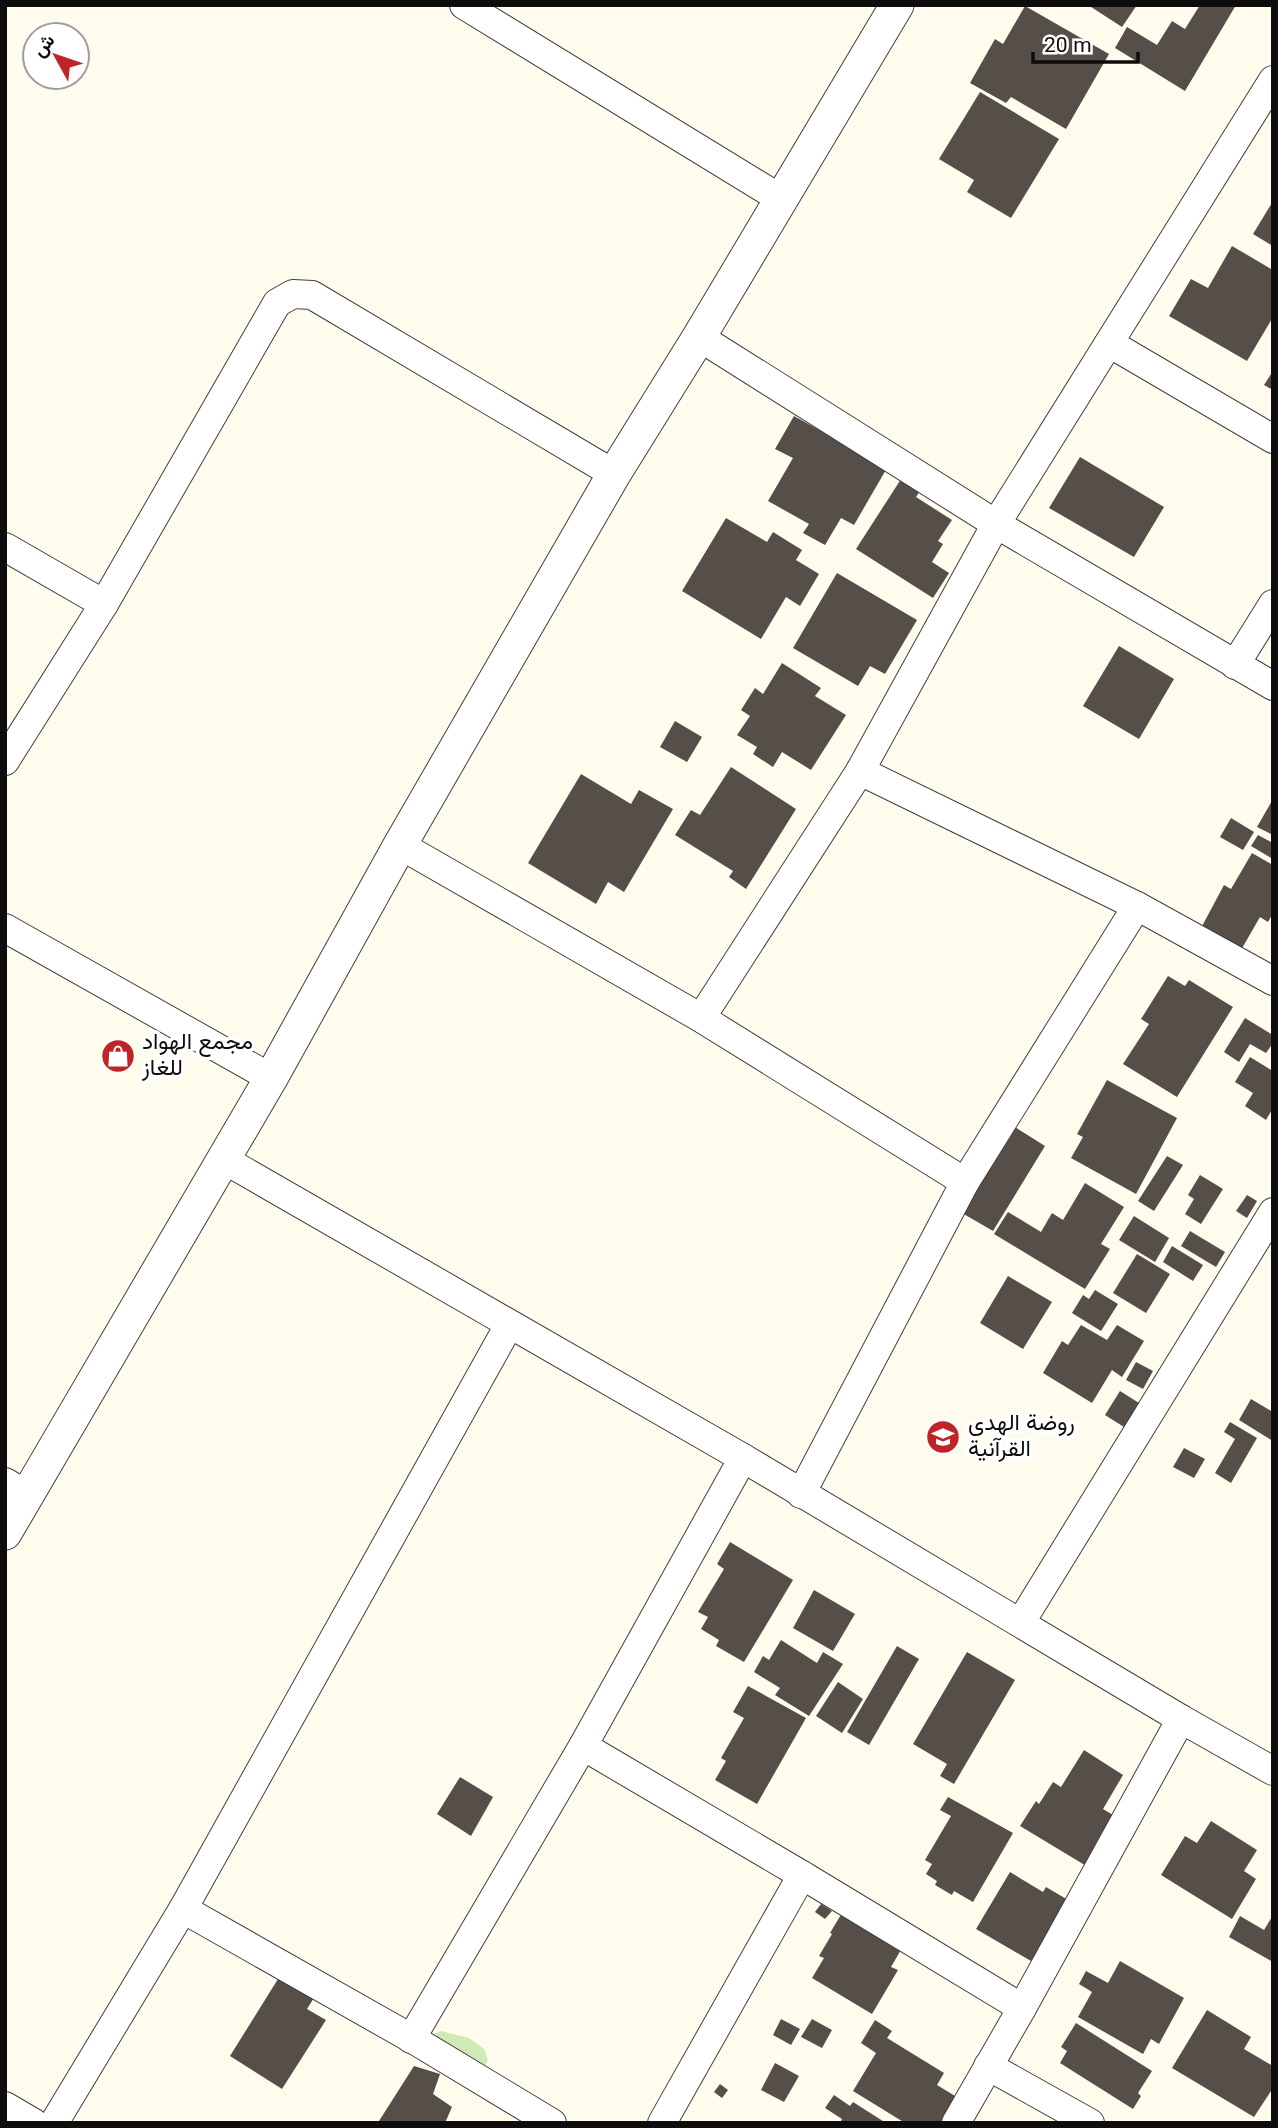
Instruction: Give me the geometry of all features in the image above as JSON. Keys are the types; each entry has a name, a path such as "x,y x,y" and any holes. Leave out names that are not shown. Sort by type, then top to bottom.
{"street":[{"path":"464,5 781,199"},
{"path":"5,1533 16,1489 223,1159 614,474 897,5"},
{"path":"701,1018 860,771 996,524 1273,80"},
{"path":"5,761 104,604 276,303 293,294 312,295 614,474"},
{"path":"698,337 996,524 1273,686"},
{"path":"1109,342 1273,439"},
{"path":"5,547 104,604"},
{"path":"1235,665 1273,604"},
{"path":"860,771 1137,906 1273,981"},
{"path":"400,845 701,1018 965,1182"},
{"path":"801,1494 965,1182 1137,906"},
{"path":"5,928 271,1078"},
{"path":"223,1159 743,1458 1181,1719 1272,1768"},
{"path":"1021,1622 1273,1212"},
{"path":"54,2123 183,1909 509,1325"},
{"path":"411,2039 583,1746 743,1458"},
{"path":"956,2123 1181,1719"},
{"path":"583,1746 1022,2008"},
{"path":"662,2123 803,1875"},
{"path":"183,1909 552,2123"},
{"path":"988,2066 1090,2123"},
{"path":"5,2106 34,2123"}],"green space":[{"path":"441,2031 469,2038 484,2049 488,2060 481,2074 416,2041"}],"building":[{"path":"1088,5 1137,5 1122,27"},
{"path":"1200,5 1236,5 1185,91 1115,48 1127,27 1157,45 1172,21 1185,29"},
{"path":"1025,6 1109,54 1066,129 1011,97 1006,103 970,83 995,39 1003,44"},
{"path":"980,92 1059,139 1011,218 967,192 974,180 939,159"},
{"path":"1273,201 1273,246 1253,234"},
{"path":"1232,246 1273,270 1273,317 1247,361 1169,316 1191,279 1208,288"},
{"path":"1273,371 1273,390 1264,385"},
{"path":"794,416 887,468 854,525 841,518 825,545 803,533 809,524 768,501 793,458 775,449"},
{"path":"1080,457 1164,507 1134,557 1049,508"},
{"path":"903,476 922,488 916,497 952,520 938,541 943,544 932,562 949,573 933,598 856,549"},
{"path":"726,518 767,542 773,532 802,550 796,560 819,574 800,606 786,597 761,639 682,591"},
{"path":"837,573 917,620 885,674 870,666 858,686 793,648"},
{"path":"1119,646 1174,679 1139,739 1083,706"},
{"path":"782,663 821,688 815,696 846,715 811,770 782,752 773,767 753,754 757,747 737,735 750,716 741,710 755,688 763,694"},
{"path":"675,721 702,737 687,762 660,747"},
{"path":"731,767 796,809 746,889 729,877 733,871 675,835 691,810 700,815"},
{"path":"581,774 631,804 639,790 673,809 624,892 608,882 596,904 528,863"},
{"path":"1273,799 1273,835 1257,827"},
{"path":"1231,818 1254,832 1243,850 1220,837"},
{"path":"1258,835 1273,843 1273,859 1251,846"},
{"path":"1252,853 1273,865 1273,913 1268,922 1260,917 1241,950 1201,928 1224,885 1231,889"},
{"path":"1168,976 1185,986 1189,980 1233,1007 1177,1097 1123,1064 1149,1024 1141,1019"},
{"path":"1245,1018 1273,1035 1273,1043 1266,1053 1250,1044 1239,1062 1224,1052"},
{"path":"1250,1057 1273,1071 1273,1108 1266,1120 1245,1106 1253,1093 1235,1082"},
{"path":"1107,1080 1177,1118 1136,1194 1071,1158 1083,1137 1077,1134"},
{"path":"1015,1127 1045,1146 993,1231 962,1213"},
{"path":"1167,1156 1183,1165 1154,1211 1138,1201"},
{"path":"1200,1175 1223,1189 1201,1224 1185,1214 1194,1199 1188,1195"},
{"path":"1085,1183 1124,1207 1101,1244 1110,1249 1085,1289 994,1234 1008,1212 1041,1232 1052,1213 1063,1220"},
{"path":"1247,1195 1257,1201 1247,1218 1236,1211"},
{"path":"1134,1216 1169,1238 1155,1262 1119,1240"},
{"path":"1190,1231 1225,1252 1216,1267 1181,1246"},
{"path":"1172,1246 1203,1265 1193,1281 1163,1262"},
{"path":"1137,1254 1170,1274 1146,1313 1113,1293"},
{"path":"1008,1276 1052,1302 1023,1349 980,1323"},
{"path":"1095,1290 1118,1304 1101,1331 1072,1313 1083,1295 1089,1299"},
{"path":"1081,1325 1107,1340 1117,1325 1144,1341 1122,1377 1112,1370 1092,1403 1043,1373 1062,1341 1068,1345"},
{"path":"1136,1362 1153,1371 1143,1389 1126,1380"},
{"path":"1120,1391 1139,1403 1124,1427 1105,1415"},
{"path":"1251,1399 1273,1412 1273,1441 1239,1420"},
{"path":"1230,1422 1257,1438 1231,1483 1215,1473 1235,1439 1224,1432"},
{"path":"1184,1448 1205,1459 1194,1478 1173,1467"},
{"path":"730,1542 793,1580 744,1662 716,1646 719,1640 701,1629 708,1617 698,1612 724,1569 717,1564"},
{"path":"814,1590 855,1614 833,1651 793,1628"},
{"path":"781,1640 817,1663 823,1652 843,1664 809,1716 775,1695 780,1688 754,1672 763,1656 769,1660"},
{"path":"897,1646 919,1659 869,1745 847,1732"},
{"path":"967,1652 1015,1680 954,1784 940,1776 947,1764 913,1744"},
{"path":"838,1682 863,1699 842,1733 816,1716"},
{"path":"748,1686 806,1718 757,1804 715,1780 726,1761 721,1758 744,1718 733,1712"},
{"path":"1084,1750 1123,1775 1103,1809 1118,1818 1088,1867 1020,1826 1036,1801 1039,1804 1053,1782 1061,1787"},
{"path":"460,1777 493,1797 471,1836 437,1814"},
{"path":"948,1797 1013,1833 973,1902 954,1891 952,1895 935,1885 937,1881 926,1874 932,1864 925,1860 951,1816 940,1810"},
{"path":"1211,1821 1257,1850 1244,1871 1256,1879 1232,1919 1161,1875 1185,1836 1197,1843"},
{"path":"1010,1872 1043,1892 1046,1887 1068,1900 1031,1961 976,1929"},
{"path":"821,1904 832,1911 825,1919 815,1912"},
{"path":"842,1913 902,1948 891,1967 898,1970 872,2014 812,1978 824,1958 819,1956"},
{"path":"1273,1915 1273,1962 1229,1937 1240,1916 1264,1930"},
{"path":"1120,1961 1184,1998 1159,2044 1151,2039 1143,2054 1078,2017 1092,1992 1079,1984 1086,1971 1108,1983"},
{"path":"283,1971 317,1993 307,2009 326,2020 282,2089 230,2056"},
{"path":"1207,2010 1251,2037 1244,2049 1273,2066 1273,2088 1254,2117 1172,2068"},
{"path":"781,2019 800,2029 791,2045 773,2035"},
{"path":"812,2019 832,2030 822,2048 801,2037"},
{"path":"875,2020 892,2031 887,2038 944,2073 937,2085 960,2099 946,2123 905,2123 853,2091 876,2053 861,2043"},
{"path":"1076,2023 1152,2071 1138,2093 1141,2096 1133,2109 1060,2063 1067,2051 1061,2047"},
{"path":"775,2063 799,2076 784,2102 761,2090"},
{"path":"414,2066 440,2074 433,2094 452,2107 445,2123 381,2123 379,2121"},
{"path":"720,2084 728,2090 722,2098 714,2092"},
{"path":"834,2095 850,2106 853,2102 886,2123 840,2123 842,2119 825,2108"}],"place":[{"name":"مجمع الهواد للغاز","path":"118,1056"},
{"name":"روضة الهدى القرآنية","path":"943,1437"}]}
